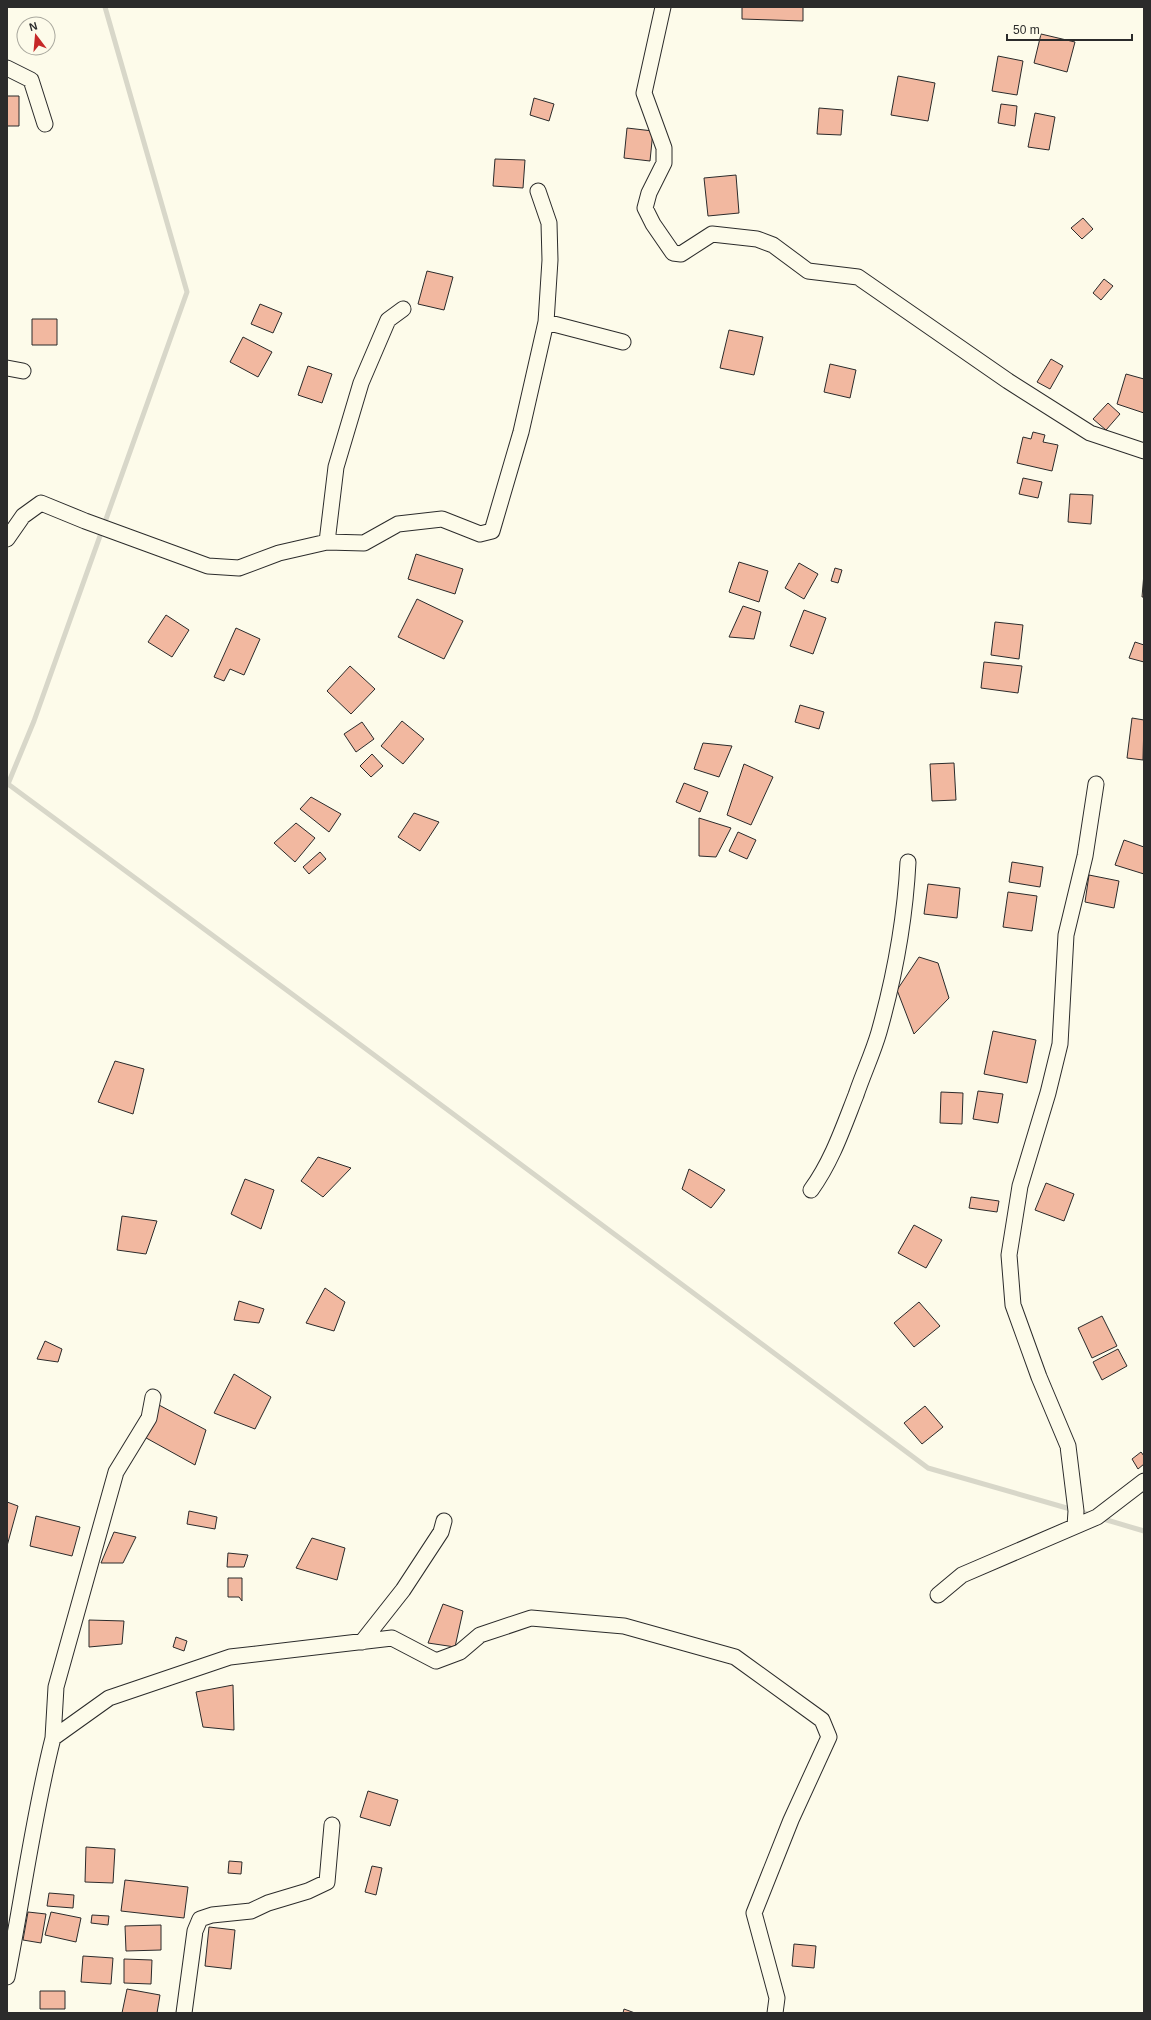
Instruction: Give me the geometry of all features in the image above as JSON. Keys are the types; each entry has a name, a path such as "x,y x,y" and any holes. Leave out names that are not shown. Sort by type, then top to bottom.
{"street":[{"path":"663,7 644,93 664,148 664,163 650,193 645,208 653,224 673,253 682,254 712,234 757,239 773,246 808,271 858,277 1008,381 1090,433 1144,451"},
{"path":"7,68 31,80 46,124"},
{"path":"7,539 23,516 41,503 85,521 208,566 239,568 279,553 327,542 364,543 398,524 442,519 480,534 492,531 521,432 546,322 550,260 548,224 538,191"},
{"path":"327,542 336,467 361,382 388,320 403,309"},
{"path":"546,322 623,342"},
{"path":"7,368 24,371"},
{"path":"1075,1526 1076,1511 1068,1446 1039,1377 1013,1305 1009,1255 1020,1186 1048,1093 1060,1044 1066,935 1084,856 1096,784"},
{"path":"810,1190 823,1173 839,1141 879,1033 895,966 904,916 908,862"},
{"path":"7,1977 21,1906 38,1796 53,1738 56,1687 116,1472 149,1418 154,1397"},
{"path":"938,1595 962,1575 1096,1517 1144,1481"},
{"path":"362,1642 403,1590 441,1532 444,1521"},
{"path":"53,1738 109,1698 230,1657 392,1638 436,1661 460,1652 480,1635 531,1618 624,1626 735,1657 822,1720 829,1737 791,1820 754,1913 777,1998 775,2013"},
{"path":"184,2013 195,1931 200,1919 212,1915 251,1911 268,1903 308,1891 327,1882 332,1825"}],"building":[{"path":"742,7 803,7 803,21 742,19"},
{"path":"1041,34 1075,42 1067,72 1034,63"},
{"path":"998,56 1023,61 1017,95 992,91"},
{"path":"898,76 935,83 928,121 891,115"},
{"path":"7,96 19,96 19,126 7,126"},
{"path":"534,98 554,104 549,121 530,115"},
{"path":"1001,104 1017,106 1015,126 998,123"},
{"path":"819,108 843,110 841,135 817,134"},
{"path":"1035,113 1055,117 1049,150 1028,147"},
{"path":"627,128 653,131 650,161 624,158"},
{"path":"495,159 525,160 523,188 493,186"},
{"path":"736,175 739,213 708,216 704,178"},
{"path":"1083,218 1093,229 1082,239 1071,228"},
{"path":"427,271 453,277 444,310 418,304"},
{"path":"1104,279 1113,286 1101,300 1093,293"},
{"path":"260,304 282,313 273,333 251,324"},
{"path":"32,319 57,319 57,345 32,345"},
{"path":"729,330 763,337 754,375 720,368"},
{"path":"243,337 272,352 258,377 230,362"},
{"path":"1051,359 1063,366 1050,389 1037,382"},
{"path":"830,364 856,370 850,398 824,392"},
{"path":"308,366 332,374 322,403 298,395"},
{"path":"1126,374 1144,379 1144,413 1117,404"},
{"path":"1108,403 1120,414 1106,430 1093,419"},
{"path":"1033,432 1045,435 1043,442 1058,445 1052,471 1017,463 1023,437 1031,439"},
{"path":"1023,478 1042,482 1038,498 1019,494"},
{"path":"1070,494 1093,495 1091,524 1068,522"},
{"path":"416,554 463,569 455,594 408,579"},
{"path":"739,562 768,571 759,602 729,592"},
{"path":"799,563 818,574 804,599 785,588"},
{"path":"835,568 842,570 838,583 831,581"},
{"path":"1144,573 1144,597 1142,597"},
{"path":"417,599 463,621 444,659 398,637"},
{"path":"743,606 761,612 754,639 729,637"},
{"path":"804,610 826,618 813,654 790,646"},
{"path":"166,615 189,630 172,657 148,642"},
{"path":"995,622 1023,625 1019,659 991,655"},
{"path":"236,628 260,639 244,675 230,669 224,681 214,677"},
{"path":"1135,642 1144,645 1144,662 1129,658"},
{"path":"984,662 1022,666 1018,693 981,688"},
{"path":"350,666 375,689 351,714 327,691"},
{"path":"800,705 824,712 819,729 795,722"},
{"path":"1132,718 1144,720 1143,760 1127,758"},
{"path":"402,721 424,739 403,764 381,746"},
{"path":"362,722 374,739 356,752 344,734"},
{"path":"703,743 732,746 719,777 694,769"},
{"path":"372,754 383,766 371,777 360,766"},
{"path":"954,763 956,800 932,801 930,764"},
{"path":"744,764 773,777 751,825 727,815"},
{"path":"684,783 708,792 700,812 676,802"},
{"path":"311,797 341,814 329,832 300,809"},
{"path":"414,813 439,822 420,851 398,837"},
{"path":"699,818 731,828 716,857 699,856"},
{"path":"296,823 315,838 295,862 274,843"},
{"path":"738,832 756,840 747,859 729,851"},
{"path":"1124,840 1144,847 1144,874 1115,865"},
{"path":"320,852 326,859 309,874 303,867"},
{"path":"1012,862 1043,867 1040,887 1009,882"},
{"path":"1089,875 1119,881 1114,908 1085,902"},
{"path":"928,884 960,888 957,918 924,914"},
{"path":"1008,892 1037,896 1032,931 1003,927"},
{"path":"919,957 938,963 949,998 914,1034 897,990"},
{"path":"993,1031 1036,1040 1027,1083 984,1074"},
{"path":"115,1061 144,1069 133,1114 98,1102"},
{"path":"978,1091 1003,1094 998,1123 973,1119"},
{"path":"941,1092 963,1093 962,1124 940,1123"},
{"path":"318,1157 351,1168 323,1197 301,1181"},
{"path":"689,1169 725,1190 711,1208 682,1189"},
{"path":"245,1179 274,1190 261,1229 231,1214"},
{"path":"1046,1183 1074,1194 1064,1221 1035,1210"},
{"path":"971,1197 999,1201 997,1212 969,1208"},
{"path":"122,1216 157,1221 146,1254 117,1250"},
{"path":"914,1225 942,1240 926,1268 898,1253"},
{"path":"325,1288 345,1302 334,1331 306,1323"},
{"path":"239,1301 264,1309 259,1323 234,1320"},
{"path":"919,1302 940,1326 914,1347 894,1323"},
{"path":"1102,1316 1117,1346 1092,1358 1078,1328"},
{"path":"45,1341 62,1349 58,1362 37,1359"},
{"path":"1118,1349 1127,1366 1102,1380 1093,1362"},
{"path":"234,1374 271,1397 255,1429 214,1413"},
{"path":"159,1405 206,1430 195,1465 139,1434"},
{"path":"925,1406 943,1427 922,1444 904,1423"},
{"path":"1141,1452 1144,1456 1144,1464 1138,1469 1132,1459"},
{"path":"7,1502 18,1506 7,1546"},
{"path":"189,1511 217,1517 215,1529 187,1524"},
{"path":"36,1516 80,1527 72,1556 30,1546"},
{"path":"114,1532 136,1537 123,1563 101,1563"},
{"path":"312,1538 345,1548 337,1580 296,1568"},
{"path":"228,1553 248,1555 244,1567 227,1567"},
{"path":"228,1578 242,1578 242,1601 239,1597 228,1597"},
{"path":"443,1604 463,1611 455,1647 428,1643"},
{"path":"89,1620 124,1621 122,1644 89,1647"},
{"path":"176,1637 187,1641 184,1651 173,1647"},
{"path":"233,1685 234,1730 203,1727 196,1692"},
{"path":"368,1791 398,1800 390,1826 360,1817"},
{"path":"86,1847 115,1849 113,1883 85,1882"},
{"path":"229,1861 242,1862 241,1874 228,1873"},
{"path":"372,1866 382,1868 376,1895 365,1892"},
{"path":"125,1880 188,1887 184,1918 121,1911"},
{"path":"49,1893 74,1895 73,1908 47,1906"},
{"path":"28,1912 46,1914 41,1943 23,1940"},
{"path":"51,1912 81,1918 76,1942 45,1935"},
{"path":"92,1915 109,1916 108,1925 91,1923"},
{"path":"161,1925 161,1950 126,1951 125,1926"},
{"path":"209,1927 235,1930 231,1969 205,1966"},
{"path":"794,1944 816,1946 814,1968 792,1966"},
{"path":"83,1956 113,1958 111,1984 81,1982"},
{"path":"124,1959 152,1960 151,1984 124,1983"},
{"path":"127,1989 160,1995 157,2013 122,2013"},
{"path":"40,1991 65,1991 65,2009 40,2009"},
{"path":"624,2009 635,2013 623,2013"}],"waterway":[{"path":"8,784 34,721 187,292 105,7"},
{"path":"7,785 8,784 350,1037 928,1468 1091,1515"},
{"path":"1100,1518 1144,1531"}]}
